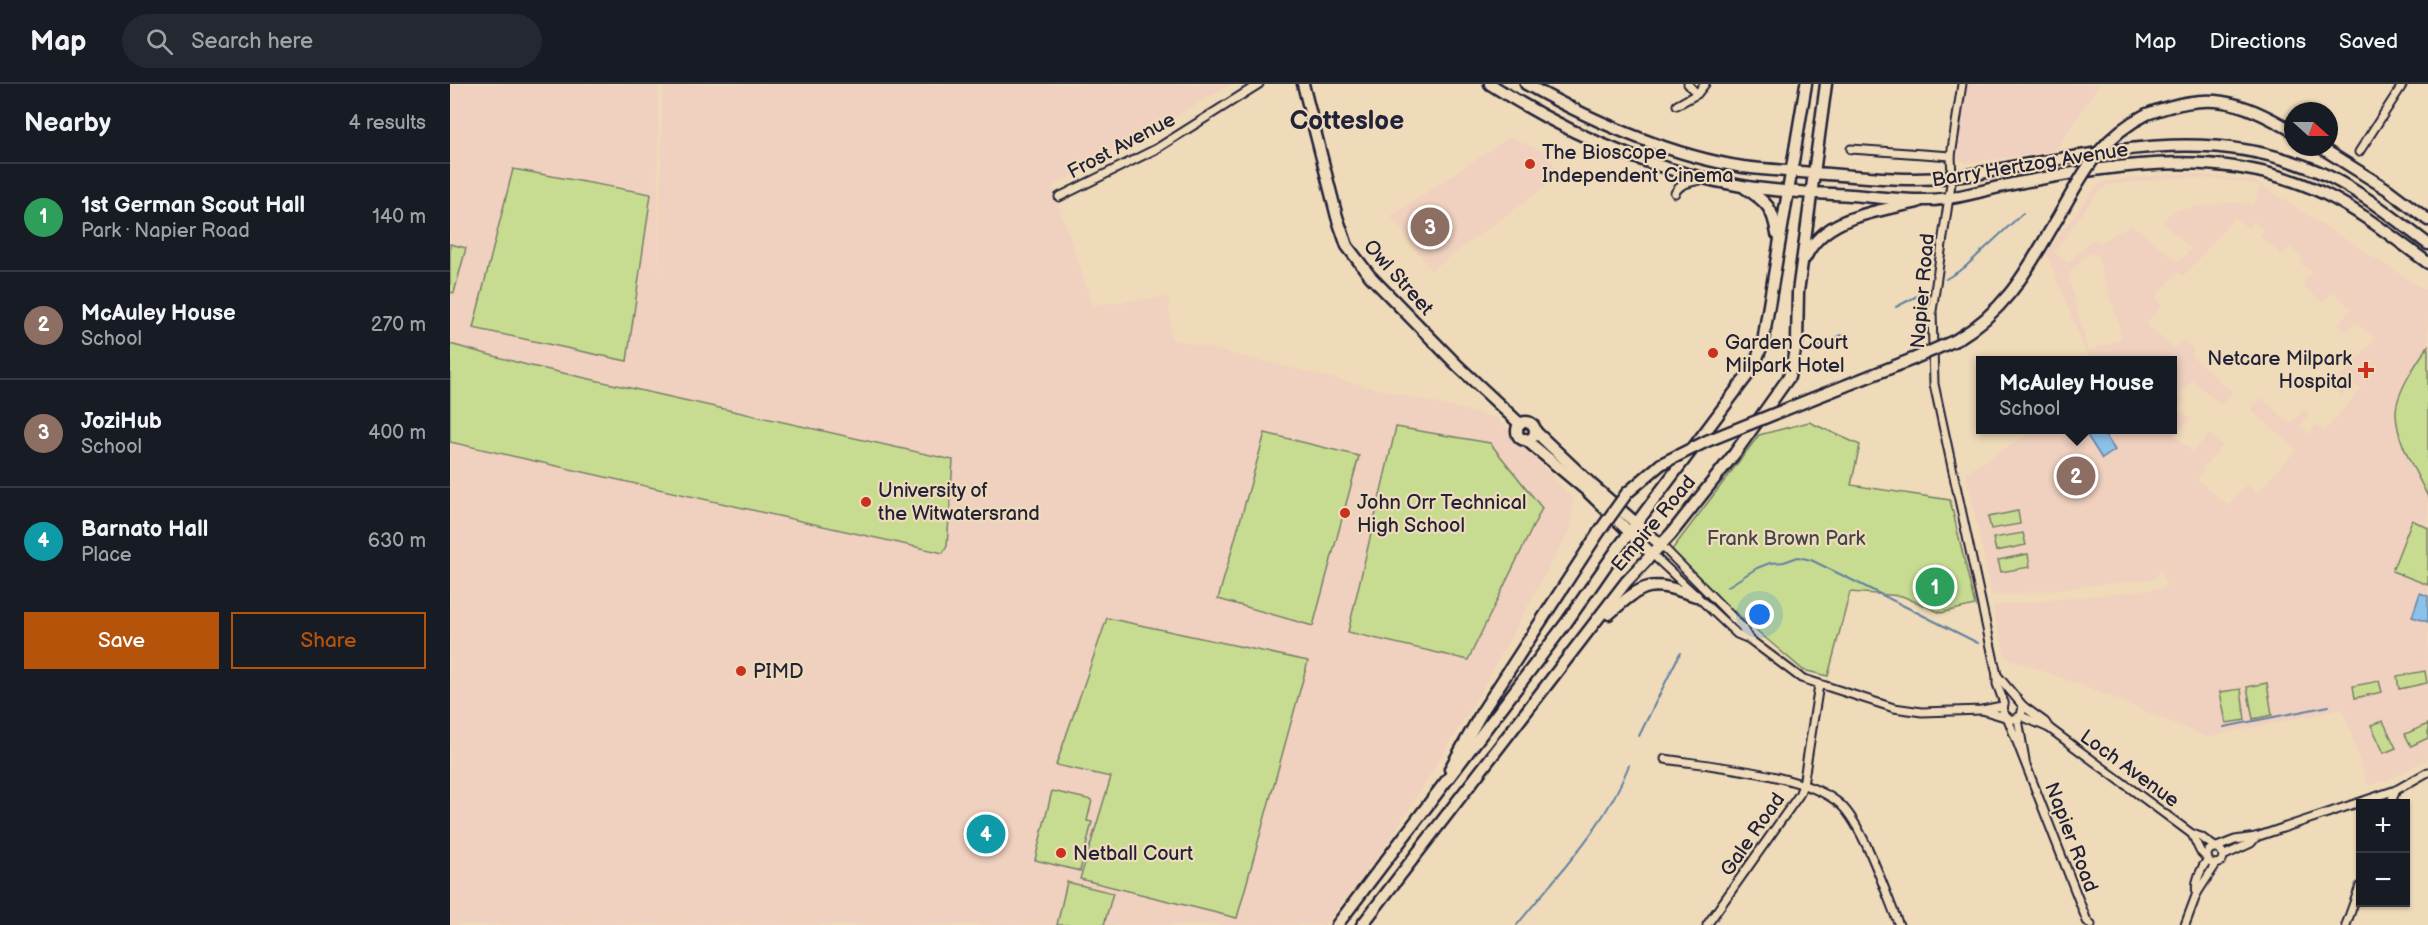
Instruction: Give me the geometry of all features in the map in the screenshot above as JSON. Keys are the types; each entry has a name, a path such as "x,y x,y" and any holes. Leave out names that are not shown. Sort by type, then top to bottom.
{"main road":[{"name":"Owl Street","path":"1303,84 1336,217 1355,260 1458,366 1520,424"},
{"name":"Barry Hertzog Avenue","path":"1490,84 1529,108 1602,144 1676,171 1742,186 1788,192 1930,200 2022,182 2139,164 2163,162 2232,165 2289,179 2323,193 2354,210 2428,263"},
{"name":"Barry Hertzog Avenue","path":"1526,84 1586,115 1659,144 1742,166 1791,171 1888,178 1952,177 2148,146 2172,144 2224,146 2280,157 2332,178 2369,200 2428,244"},
{"name":"Empire Road","path":"1337,925 1566,623 1586,592 1756,363 1762,343 1806,84"},
{"name":"Empire Road","path":"1362,925 1626,582 1660,545 1735,453 1788,377 1797,342 1797,292 1826,84"},
{"path":"1448,778 1453,761 1462,745 1599,532 1627,493 1661,464 1707,441 1956,340 1985,321 2008,299 2096,153 2118,131 2147,114 2188,102 2225,101 2255,110 2284,126"},
{"path":"2334,156 2387,189 2428,220"},
{"path":"1742,186 1767,203 1774,218 1779,243"},
{"path":"1800,270 1813,243 1835,225 1865,214 1930,200"},
{"path":"1652,554 1586,490 1520,437 1517,432 1520,424 1530,422 1535,431 1660,545"},
{"path":"1525,439 1533,437 1535,431"},
{"path":"1593,627 1634,592 1649,586 1667,586 1696,596"}],"street":[{"name":"Frost Avenue","path":"1059,197 1155,149 1259,84"},
{"path":"1688,84 1697,93"},
{"path":"1677,105 1697,93 1705,84"},
{"name":"Napier Road","path":"1962,84 1951,156 1952,177 1932,310 1934,384 2003,704"},
{"path":"2359,152 2403,84"},
{"path":"1851,149 1951,156"},
{"path":"1675,193 1677,188 1683,184 1707,179"},
{"path":"1660,545 1742,627 1749,639"},
{"path":"1652,554 1737,634 1749,639 1792,672 1820,685 1911,711 1982,710 2003,704 2010,699 2016,699 2023,706 2020,717 2006,718 1982,710"},
{"name":"Napier Road","path":"1997,675 2016,699"},
{"name":"Gale Road","path":"1707,925 1787,814 1803,785 1820,685"},
{"path":"2003,704 2006,718"},
{"name":"Loch Avenue","path":"2023,706 2045,722 2049,728"},
{"name":"Napier Road","path":"2020,717 2025,760 2087,921 2091,925"},
{"name":"Loch Avenue","path":"2020,717 2049,728 2192,834 2216,847"},
{"name":"Napier Road","path":"2006,718 2021,757 2025,760"},
{"path":"1665,759 1745,771 1803,785 1834,800 1849,814 1859,831 1899,925"},
{"path":"2197,893 2199,876 2210,849 2235,840 2256,837 2396,789 2428,772"},
{"path":"2392,799 2396,789"},
{"name":"Loch Avenue","path":"2192,834 2200,851 2207,859"},
{"path":"2185,925 2197,893 2216,864 2223,856 2251,843 2256,837"},
{"path":"2216,847 2223,852 2223,856"},
{"path":"2207,859 2216,864"},
{"path":"2346,925 2356,899"}],"shaded area":[{"path":"450,84 658,84 658,288 663,84 1232,84 1052,187 1093,305 1168,297 1171,339 1497,418 1573,499 1571,527 1480,693 1388,843 1325,925 450,925"},
{"path":"1968,84 2099,84 2055,151 1966,163 1957,157 1956,149"},
{"path":"1510,137 1544,152 1561,175 1431,270 1391,216"},
{"path":"2183,173 2254,181 2428,292 2428,759 2392,778 2368,786 2343,709 2207,737 2095,690 2005,657 1993,606 2167,588 2161,569 2154,579 1992,596 1966,473 2029,434 2177,434 2175,436 2193,452 2209,434 2222,446 2202,468 2204,471 2197,479 2228,506 2247,484 2257,493 2297,449 2251,410 2261,398 2291,424 2304,409 2309,414 2300,426 2309,434 2316,425 2325,431 2361,389 2353,383 2341,397 2332,387 2375,339 2355,321 2346,332 2338,324 2352,309 2333,292 2323,303 2302,284 2312,273 2300,263 2303,258 2290,247 2282,255 2260,236 2264,230 2254,222 2248,228 2235,217 2183,276 2178,272 2155,298 2162,305 2146,324 2174,349 2182,340 2194,350 2190,355 2232,392 2221,405 2192,380 2179,395 2184,400 2177,408 2177,356 2087,356 2046,252 2098,185 2107,181","holes":["2179,177 2233,180 2260,186 2254,205 2231,202 2172,211 2162,222 2192,249 2179,262 2132,225 2099,243 2095,239 2091,241 2068,263 2054,252 2094,197 2107,185","2088,253 2097,255 2123,338 2088,352 2068,274"]},
{"path":"2177,408 2190,419 2177,434"}],"green space":[{"path":"513,169 651,194 627,361 473,328"},
{"path":"450,244 466,248 454,293 450,292"},
{"path":"450,344 527,365 953,460 947,546 943,553 450,442"},
{"path":"2428,346 2428,497 2403,446 2396,414 2403,388"},
{"name":"Frank Brown Park","path":"1809,422 1860,445 1851,485 1950,500 1975,605 1941,613 1902,596 1850,592 1828,676 1803,670 1668,555 1759,435"},
{"path":"1396,427 1490,443 1542,508 1468,660 1348,632"},
{"path":"1265,433 1359,456 1313,626 1218,599"},
{"path":"2018,511 2020,524 1991,529 1988,517"},
{"path":"2412,520 2428,528 2428,585 2392,571"},
{"path":"2023,533 2026,545 1996,551 1993,538"},
{"path":"2028,554 2030,567 2001,572 1998,560"},
{"path":"1107,618 1308,661 1237,918 1080,879 1111,777 1056,765"},
{"path":"2425,671 2427,683 2399,689 2397,676"},
{"path":"2379,681 2382,692 2355,698 2353,686"},
{"path":"2267,683 2272,715 2253,719 2247,687"},
{"path":"2241,689 2245,720 2226,723 2220,692"},
{"path":"2383,721 2396,748 2384,753 2371,725"},
{"path":"2428,724 2428,738 2411,746 2405,734"},
{"path":"1052,791 1092,800 1087,821 1092,822 1080,871 1035,860"},
{"path":"1067,882 1113,893 1104,925 1057,925"}],"water":[{"path":"2086,434 2105,434 2115,450 2102,459"},
{"path":"2420,593 2428,596 2428,622 2412,617"}],"waterway":[{"path":"1946,279 1964,268 2023,213"},
{"path":"1896,307 1923,293"},
{"path":"1816,348 1842,335"},
{"path":"1727,587 1757,568 1798,557 1811,560 1978,643"},
{"path":"1639,736 1680,653"},
{"path":"2224,727 2329,706"},
{"path":"1517,925 1594,829 1607,809 1629,765"}],"place":[{"name":"The Bioscope Independent Cinema","path":"1530,164"},
{"name":"JoziHub","path":"1430,227"},
{"name":"Garden Court Milpark Hotel","path":"1713,353"},
{"name":"Netcare Milpark Hospital","path":"2366,370"},
{"name":"McAuley House","path":"2076,476"},
{"name":"University of the Witwatersrand","path":"866,502"},
{"name":"John Orr Technical High School","path":"1345,513"},
{"name":"1st German Scout Hall","path":"1935,587"},
{"name":"PIMD","path":"741,671"},
{"name":"Barnato Hall","path":"986,834"},
{"name":"Netball Court","path":"1061,853"}],"district":[{"name":"Cottesloe","path":"1347,120"}]}
